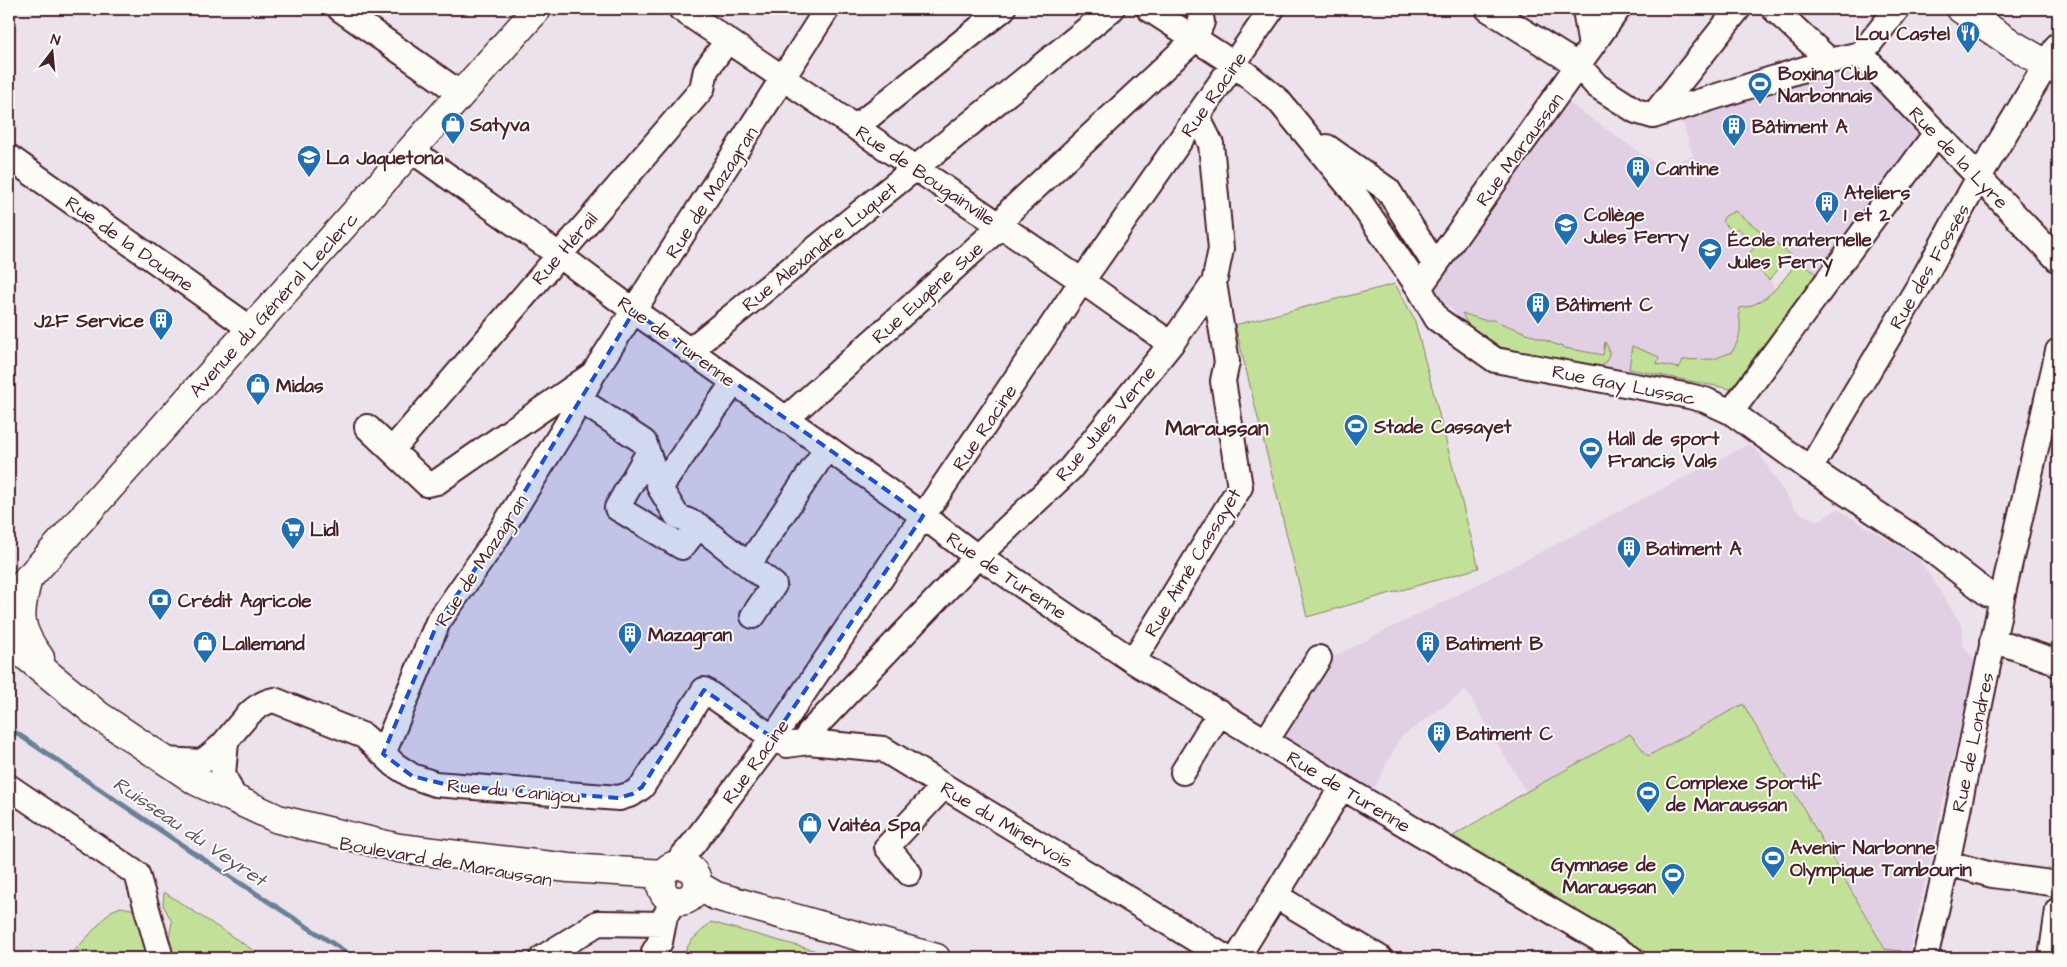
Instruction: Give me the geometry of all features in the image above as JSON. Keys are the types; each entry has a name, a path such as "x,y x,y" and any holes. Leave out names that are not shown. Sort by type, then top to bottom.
{"main road":[{"name":"Avenue du Général Leclerc","path":"9,600 537,9"},
{"path":"1961,9 2012,44 2056,62"},
{"name":"Boulevard de Maraussan","path":"28,578 20,604 21,625 31,646 56,679"},
{"name":"Boulevard de Maraussan","path":"9,642 98,715 196,782 278,819 399,848 568,868 716,896 936,958"},
{"name":"Boulevard de Maraussan","path":"9,664 42,684 103,730 192,790 275,828 397,857 577,883 640,890 677,889 899,958"}],"street":[{"path":"340,9 461,94"},
{"path":"856,127 1003,9"},
{"name":"Rue Alexandre Luquet","path":"690,351 1112,9"},
{"name":"Rue Gay Lussac","path":"1149,9 1234,64 1278,100 1297,126 1352,190 1419,288 1437,319 1495,360 1689,396 1719,406 1731,412 1810,469 1929,548 1988,594 2003,593"},
{"path":"1195,39 1202,22 1199,9"},
{"name":"Rue Racine","path":"654,952 660,942 693,844 773,738 1082,281 1272,9"},
{"path":"1488,9 1522,28 1585,56"},
{"path":"1585,9 1585,56 1597,86 1636,111 1653,116 1830,61 1860,54 1897,9"},
{"name":"Rue Maraussan","path":"1419,288 1618,9"},
{"path":"1653,116 1738,9"},
{"path":"1774,9 1830,61"},
{"name":"Rue de Mazagran","path":"384,754 438,622 494,542 594,374 784,78 823,10"},
{"name":"Rue de Bougainville","path":"688,11 727,41 1082,281 1171,344"},
{"name":"Rue Eugène Sue","path":"786,419 1001,226 1011,210 1195,39"},
{"name":"Rue Hérail","path":"392,450 702,89 706,70 727,41"},
{"name":"Rue de la Lyre","path":"1860,54 2058,260"},
{"name":"Rue des Fossés","path":"1810,469 1926,274 1979,177 2056,62"},
{"name":"Rue Jules Verne","path":"808,742 809,732 977,557 1070,469 1171,344 1214,283 1221,249 1210,144 1197,116"},
{"name":"Rue Gay Lussac","path":"1297,126 1388,190 1435,265"},
{"path":"1731,412 1936,133"},
{"name":"Rue de Turenne","path":"411,150 923,516 977,557 992,565 1133,661 1631,958"},
{"name":"Rue de la Douane","path":"9,157 252,329"},
{"name":"Rue Aimé Cassayet","path":"1133,661 1240,487 1223,381 1227,362 1214,283"},
{"name":"Rue de Londres","path":"1925,958 1947,863 1992,642 2058,351"},
{"name":"Rue de Mazagran","path":"392,450 427,484 437,482 594,374"},
{"path":"660,488 734,382"},
{"path":"580,400 644,442 660,488 677,516 699,526 774,585 753,616"},
{"path":"367,427 392,450"},
{"path":"749,564 827,448"},
{"path":"647,455 617,508 682,547 699,526"},
{"path":"1992,642 2008,645 2054,661 2058,665"},
{"path":"1266,741 1319,658"},
{"name":"Rue du Canigou","path":"164,760 202,762 226,742 250,712 264,702 274,700 364,736 412,776 435,784 619,798 632,794 642,787 704,690 773,738"},
{"path":"1183,772 1220,712"},
{"name":"Rue du Minervois","path":"773,738 787,745 808,742 883,749 1226,958"},
{"path":"226,742 223,774 235,800"},
{"path":"909,873 887,847 944,786"},
{"path":"9,787 137,874 161,958"},
{"path":"1237,958 1342,787"},
{"path":"1947,863 1992,875 2058,884"},
{"path":"542,958 598,924 677,889"},
{"path":"1276,896 1380,958"},
{"path":"2051,958 2058,910"}],"highlighted area":[{"path":"634,311 923,516 773,738 704,690 642,787 632,794 619,798 452,786 412,776 383,754 438,622 494,542"}],"shaded area":[{"path":"1840,68 1856,79 1862,72 1920,132 1921,138 1819,277 1771,240 1752,263 1776,290 1731,389 1630,369 1625,372 1501,347 1468,325 1430,288 1565,100 1669,173 1683,159 1693,156 1683,123 1685,117"},
{"path":"1749,444 1759,453 1795,509 1807,517 1819,521 1837,509 1919,559 1963,627 1963,645 1975,661 1908,958 1901,951 1886,949 1743,704 1648,756 1630,734 1526,792 1466,690 1400,738 1372,793 1282,736 1328,657 1335,656 1502,572"}],"green space":[{"path":"1735,211 1791,255 1769,280 1752,263 1741,263 1755,247 1738,228 1733,232 1722,221 1725,216"},
{"path":"1798,260 1816,274 1731,389 1629,369 1632,346 1659,357 1657,364 1679,368 1683,360 1714,359 1732,352 1739,335 1740,308 1758,302 1774,291"},
{"name":"Stade Cassayet","path":"1395,284 1414,318 1479,568 1307,617 1235,325"},
{"path":"1462,313 1483,320 1493,320 1565,348 1603,355 1605,342 1609,350 1609,356 1600,369 1501,347 1468,325"},
{"name":"Complexe Sportif de Maraussan","path":"1743,704 1885,949 1901,951 1908,958 1656,958 1453,836 1526,792 1630,734 1648,756"},
{"path":"164,892 265,958 169,958 167,950 172,922 163,905"},
{"path":"121,907 131,909 141,915 156,958 68,958 111,911"},
{"path":"711,922 842,958 681,958 691,941"}],"waterway":[{"name":"Ruisseau du Veyret","path":"9,728 191,851 355,958"}],"place":[{"name":"Lou Castel","path":"1968,54"},
{"name":"Boxing Club Narbonnais","path":"1760,105"},
{"name":"Satyva","path":"453,145"},
{"name":"Bâtiment A","path":"1734,147"},
{"name":"La Jaquetona","path":"309,178"},
{"name":"Cantine","path":"1638,189"},
{"name":"Ateliers 1 et 2","path":"1827,224"},
{"name":"Collège Jules Ferry","path":"1566,246"},
{"name":"École maternelle Jules Ferry","path":"1710,271"},
{"name":"Bâtiment C","path":"1538,325"},
{"name":"J2F Service","path":"161,341"},
{"name":"Midas","path":"258,406"},
{"name":"Stade Cassayet","path":"1356,447"},
{"name":"Hall de sport Francis Vals","path":"1591,470"},
{"name":"Lidl","path":"293,550"},
{"name":"Batiment A","path":"1629,569"},
{"name":"Crédit Agricole","path":"160,621"},
{"name":"Mazagran","path":"630,655"},
{"name":"Lallemand","path":"205,664"},
{"name":"Batiment B","path":"1428,664"},
{"name":"Batiment C","path":"1439,754"},
{"name":"Complexe Sportif de Maraussan","path":"1648,814"},
{"name":"Vaitéa Spa","path":"810,845"},
{"name":"Avenir Narbonne Olympique Tambourin","path":"1773,879"},
{"name":"Gymnase de Maraussan","path":"1673,896"}],"district":[{"name":"Maraussan","path":"1217,428"}]}
